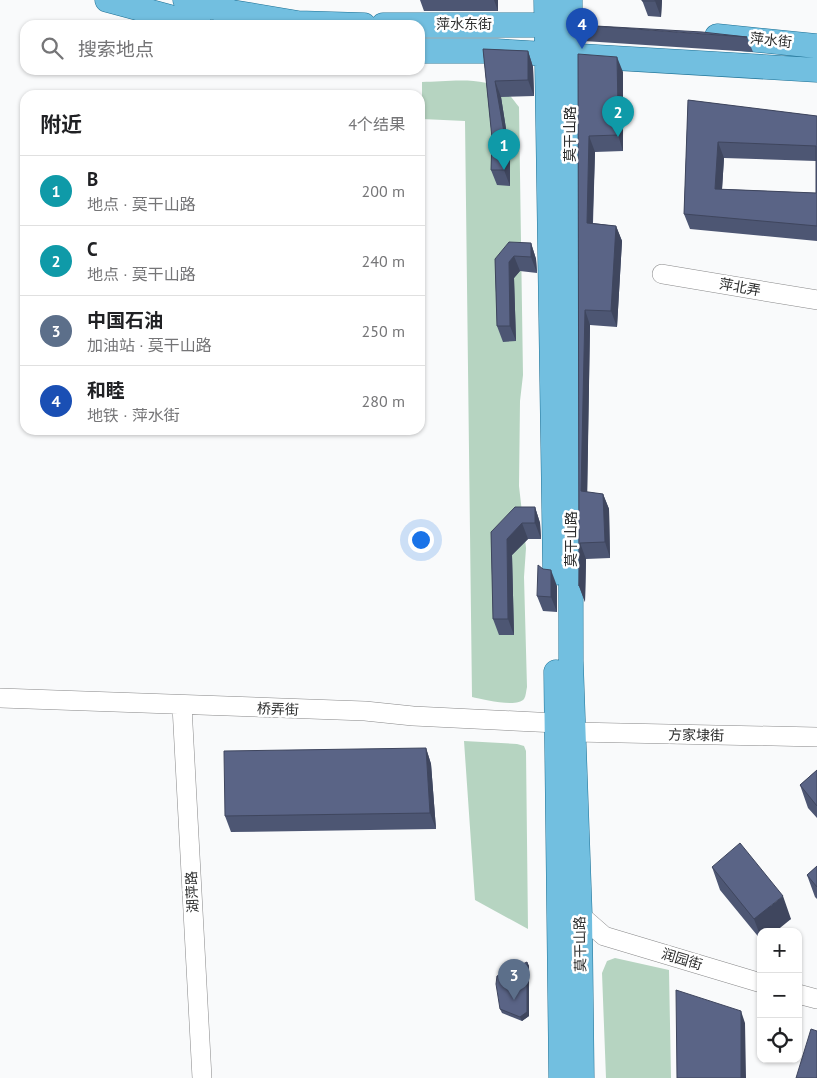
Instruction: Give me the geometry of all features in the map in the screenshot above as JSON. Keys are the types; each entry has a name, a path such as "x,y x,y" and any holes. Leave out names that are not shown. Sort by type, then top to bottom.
{"main road":[{"path":"107,0 181,20"},
{"path":"185,0 232,12 285,20"},
{"name":"莫干山路","path":"546,0 546,24 558,55 566,727 561,1078"},
{"name":"莫干山路","path":"558,55 580,26 570,0"},
{"path":"546,24 580,26"},
{"name":"萍水东街","path":"425,25 546,24"},
{"name":"萍水街","path":"694,34 817,46"},
{"name":"萍水东街","path":"425,51 497,51 558,55"},
{"name":"萍水街","path":"558,55 817,70"},
{"name":"莫干山路","path":"566,727 580,915 582,1078"}],"street":[{"name":"萍北弄","path":"662,274 817,300"},
{"name":"桥弄街","path":"0,698 182,706 365,711 566,727"},
{"name":"湖萍路","path":"182,706 202,1078"},
{"name":"方家埭街","path":"566,727 817,737"},
{"name":"润园街","path":"580,915 604,936 757,982"},
{"path":"581,953 604,936"},
{"path":"802,995 817,999"}],"green space":[{"path":"477,81 488,83 506,92 519,107 523,375 520,401 519,486 526,548 524,577 527,687 524,699 514,703 472,697 465,121 425,119 425,90 422,90 422,82"},
{"path":"464,741 517,744 524,746 526,751 528,929 475,900"},
{"path":"615,958 669,970 671,1078 606,1078 602,973 607,961"}],"building":[{"path":"578,25 702,32 747,37"},
{"path":"483,49 528,51 528,80 495,81 505,138 504,170 491,170 492,138"},
{"path":"578,54 617,57 618,108 618,135 589,136 587,223 616,226 611,311 585,310 581,491 603,494 605,542 580,543 579,586"},
{"path":"688,100 817,116 817,226 684,214","holes":["718,142 816,146 816,193 715,189"]},
{"path":"509,242 531,243 531,257 514,256 509,262 510,326 497,326 495,259"},
{"path":"515,507 535,507 535,523 522,523 507,539 508,619 493,619 491,532"},
{"path":"538,565 543,569 551,570 551,597 537,596"},
{"path":"426,748 430,813 225,816 224,751"},
{"path":"817,770 817,806 800,785"},
{"path":"740,843 783,896 754,919 712,867"},
{"path":"817,866 817,887 807,875"},
{"path":"527,962 527,1012 520,1017 500,1009 496,984 497,976"},
{"path":"676,990 741,1011 741,1078 677,1078"},
{"path":"811,1029 817,1031 817,1078 796,1078"}],"place":[{"name":"和睦","path":"582,49"},
{"name":"C","path":"618,137"},
{"name":"B","path":"504,170"},
{"name":"中国石油","path":"514,1000"}]}
